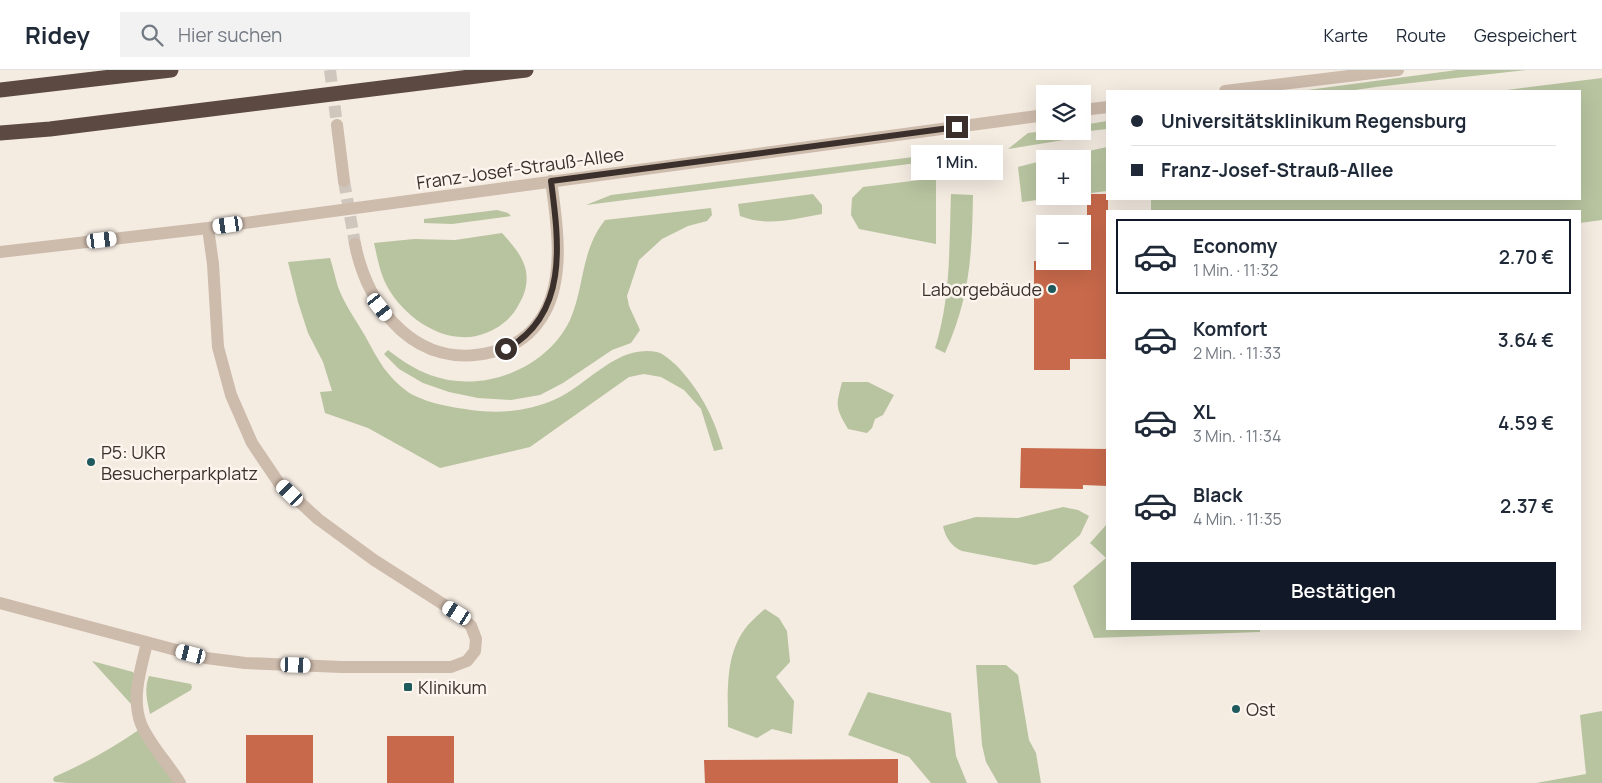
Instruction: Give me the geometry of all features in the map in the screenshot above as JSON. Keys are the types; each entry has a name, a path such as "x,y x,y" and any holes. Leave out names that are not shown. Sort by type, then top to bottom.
{"highway":[{"path":"0,90 171,70"},
{"path":"0,133 50,129 526,70"}],"street":[{"path":"1233,90 1398,70"},
{"path":"1091,109 1106,106"},
{"name":"Franz-Josef-Strauß-Allee","path":"0,252 208,228 1036,116"},
{"path":"337,125 344,181"},
{"path":"355,244 367,284 380,307 395,325 416,343 444,354 468,357 506,349 522,341 535,327 545,312 551,294 557,265 556,221 551,181"},
{"path":"0,603 206,658 245,663 342,667 451,667 468,661 475,651 476,639 471,626 457,613 374,560 318,519 279,483 252,442 230,395 218,347 213,264 208,228"},
{"path":"147,643 140,672 137,709 145,731 180,783"}],"green space":[{"path":"1457,70 1526,70 1355,90 1307,90"},
{"path":"1602,78 1602,220 1581,223 1581,210 1151,210 1151,200 1581,200 1581,90 1507,90"},
{"path":"1106,121 1106,129 1091,131 1091,124"},
{"path":"1036,132 1036,140 1064,140 1008,149 1028,133"},
{"path":"1106,147 1106,191 1091,193 1091,150"},
{"path":"961,151 972,156 586,205 611,195"},
{"path":"1036,162 1036,200 1022,202 1018,167"},
{"path":"936,178 936,244 859,229 851,215 852,198 863,187"},
{"path":"813,194 822,205 822,214 771,222 740,216 738,204"},
{"path":"951,194 973,195 973,217 965,294 945,353 935,348 947,291"},
{"path":"711,208 712,215 707,221 688,226 662,239 639,260 627,296 629,306 640,330 631,343 612,350 563,383 540,395 511,400 478,398 449,392 423,383 399,369 384,354 388,350 419,370 450,380 490,379 510,373 529,364 545,352 559,337 570,320 591,244 605,220"},
{"path":"497,210 508,213 511,216 452,224 424,223 424,219"},
{"path":"502,233 517,250 525,266 527,280 524,292 513,314 505,322 491,331 471,337 455,337 440,333 413,317 401,306 384,280 374,243 414,239 455,240"},
{"path":"330,258 340,293 384,368 392,378 413,395 434,403 471,410 493,412 525,409 556,399 616,359 643,351 657,352 675,364 699,393 715,425 723,449 714,451 701,409 684,390 661,377 644,374 629,377 530,447 440,468 368,428 325,413 320,392 332,391 323,362 308,333 288,262"},
{"path":"842,382 868,382 894,395 883,415 875,419 872,428 867,433 848,429 841,416 838,402"},
{"path":"1063,507 1078,510 1089,516 1080,535 1050,561 1035,565 962,551 949,541 943,526 976,517 1018,518"},
{"path":"1106,525 1106,558 1090,543"},
{"path":"1106,558 1106,630 1260,630 1260,632 1094,638 1073,586"},
{"path":"765,609 779,618 787,631 790,662 776,677 794,701 792,734 772,729 757,738 728,727 728,687 731,661 740,636 748,625"},
{"path":"92,661 133,672 135,675 133,704 131,704"},
{"path":"976,665 1006,665 1018,675 1029,740 1036,753 1041,783 998,783 986,762 982,745"},
{"path":"149,676 191,684 192,687 191,690 150,714 146,690"},
{"path":"868,692 951,713 956,756 967,783 931,783 909,757 848,735"},
{"path":"1602,711 1602,783 1536,783 1586,774 1580,715"},
{"path":"140,729 178,783 68,783 55,782 53,780 54,777 98,755"}],"building":[{"name":"Laborgebäude","path":"1091,194 1106,194 1108,210 1106,210 1106,359 1070,359 1070,370 1034,370 1034,261 1036,261 1036,270 1091,270 1091,215 1087,215 1087,205 1091,205"},
{"path":"1021,448 1106,449 1106,486 1083,485 1083,489 1020,488"},
{"path":"246,735 313,735 313,783 246,783"},
{"path":"387,736 454,736 454,783 387,783"},
{"path":"898,759 898,783 705,783 704,760"}],"tunnel":[{"path":"330,70 337,125"},
{"path":"344,181 355,244"}],"place":[{"name":"Laborgebäude","path":"1052,289"},
{"name":"P5: UKR Besucherparkplatz","path":"91,462"},
{"name":"Klinikum","path":"408,687"},
{"name":"Ost","path":"1236,709"}],"route":[{"path":"506,349 522,341 535,327 545,312 551,294 557,265 556,221 551,181 957,127"}]}
